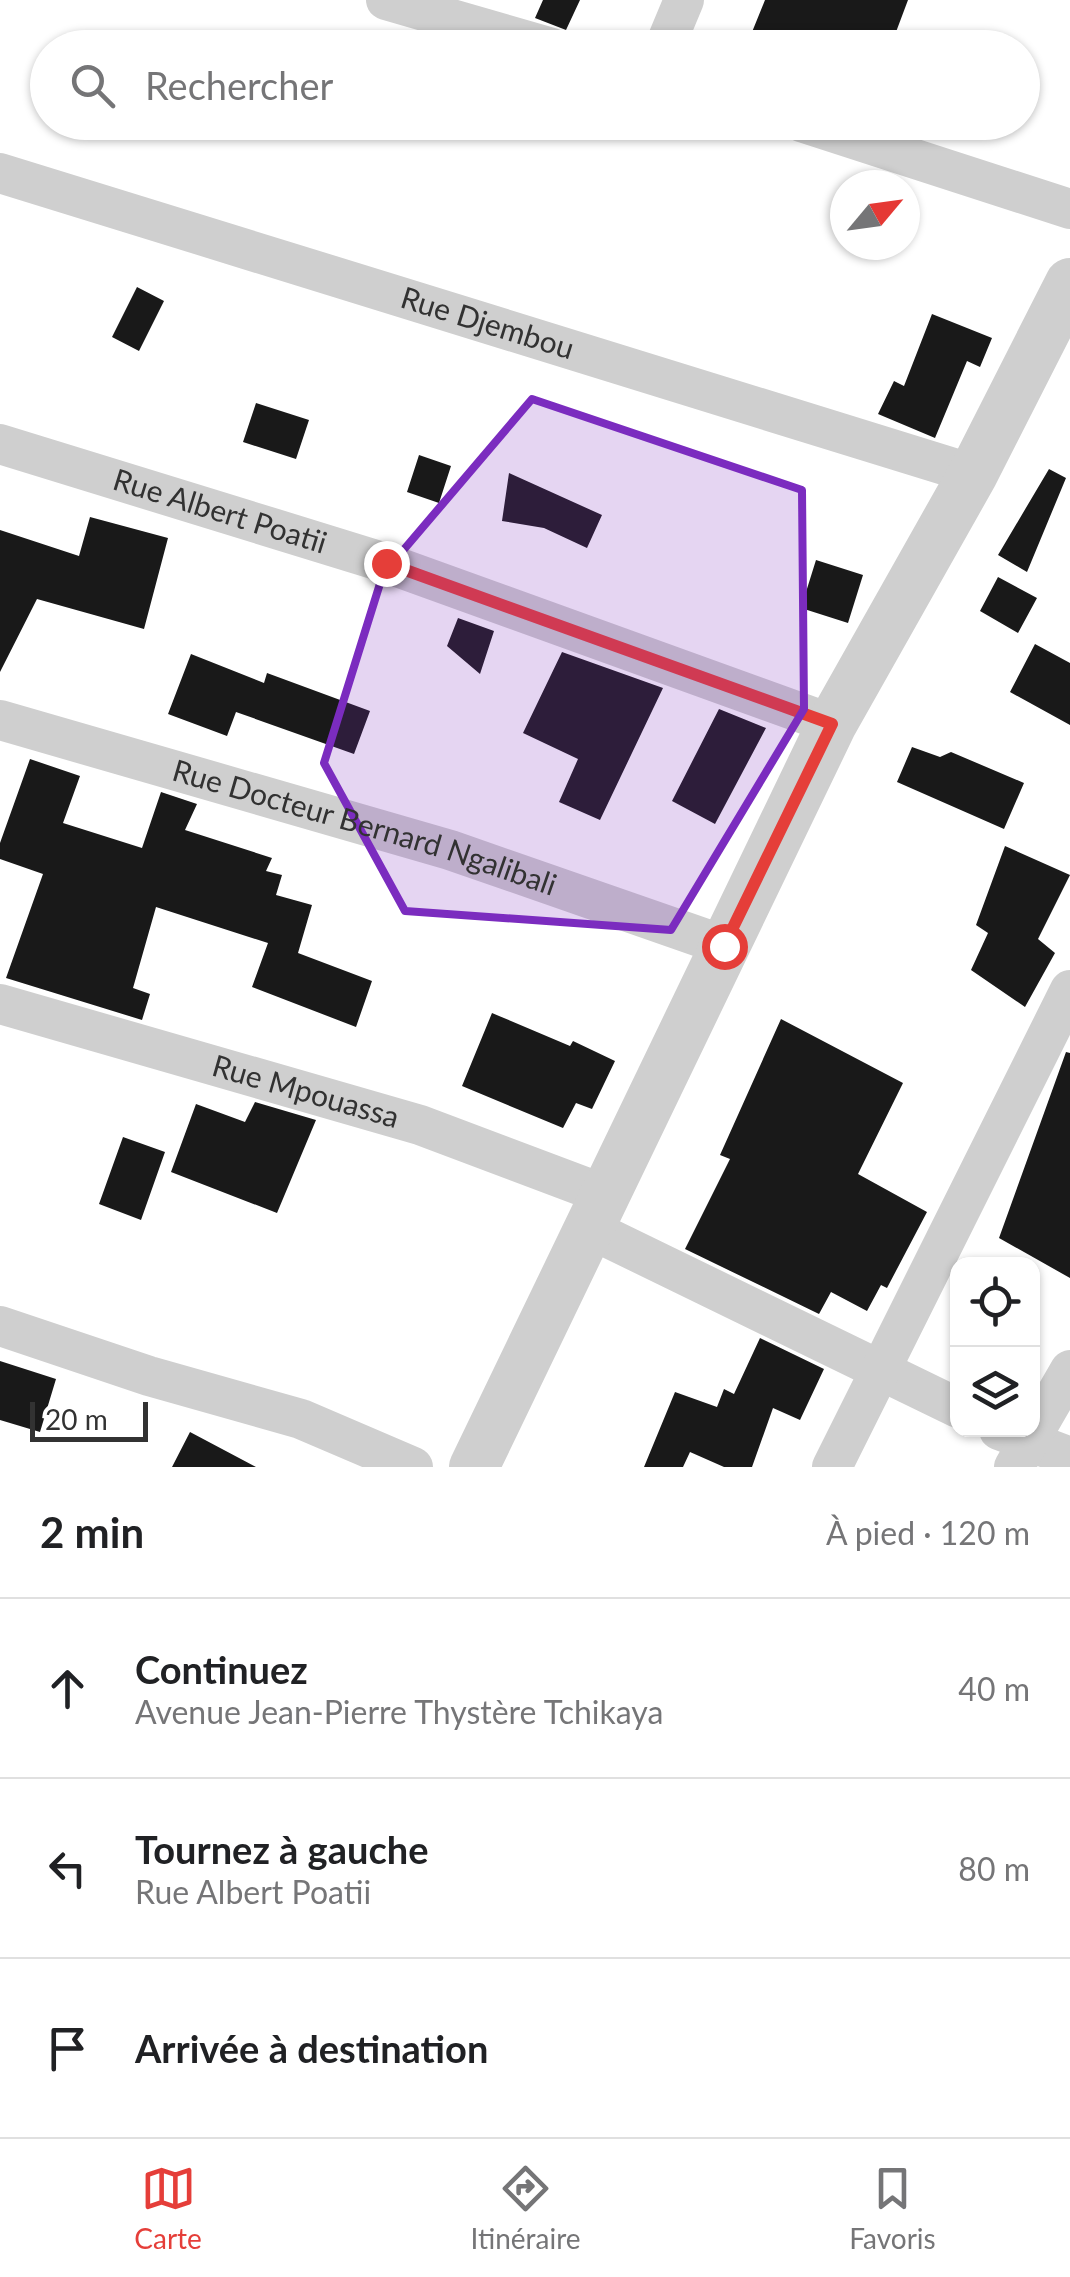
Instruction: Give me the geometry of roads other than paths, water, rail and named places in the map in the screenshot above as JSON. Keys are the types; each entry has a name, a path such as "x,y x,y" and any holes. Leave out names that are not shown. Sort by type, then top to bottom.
{"street":[{"path":"386,0 490,30"},
{"path":"672,30 684,0"},
{"path":"856,140 1070,210"},
{"name":"Rue Djembou","path":"0,173 973,474"},
{"path":"474,1467 832,724 973,474 1070,283"},
{"name":"Rue Albert Poatii","path":"0,444 386,563 832,724"},
{"name":"Rue Docteur Bernard Ngalibali","path":"0,720 450,850 724,946"},
{"path":"832,1467 1070,990"},
{"name":"Rue Mpouassa","path":"0,1004 420,1125 599,1212 950,1404"},
{"path":"0,1326 149,1376 301,1419 413,1467"},
{"path":"1070,1370 1012,1446 1070,1457"}]}
